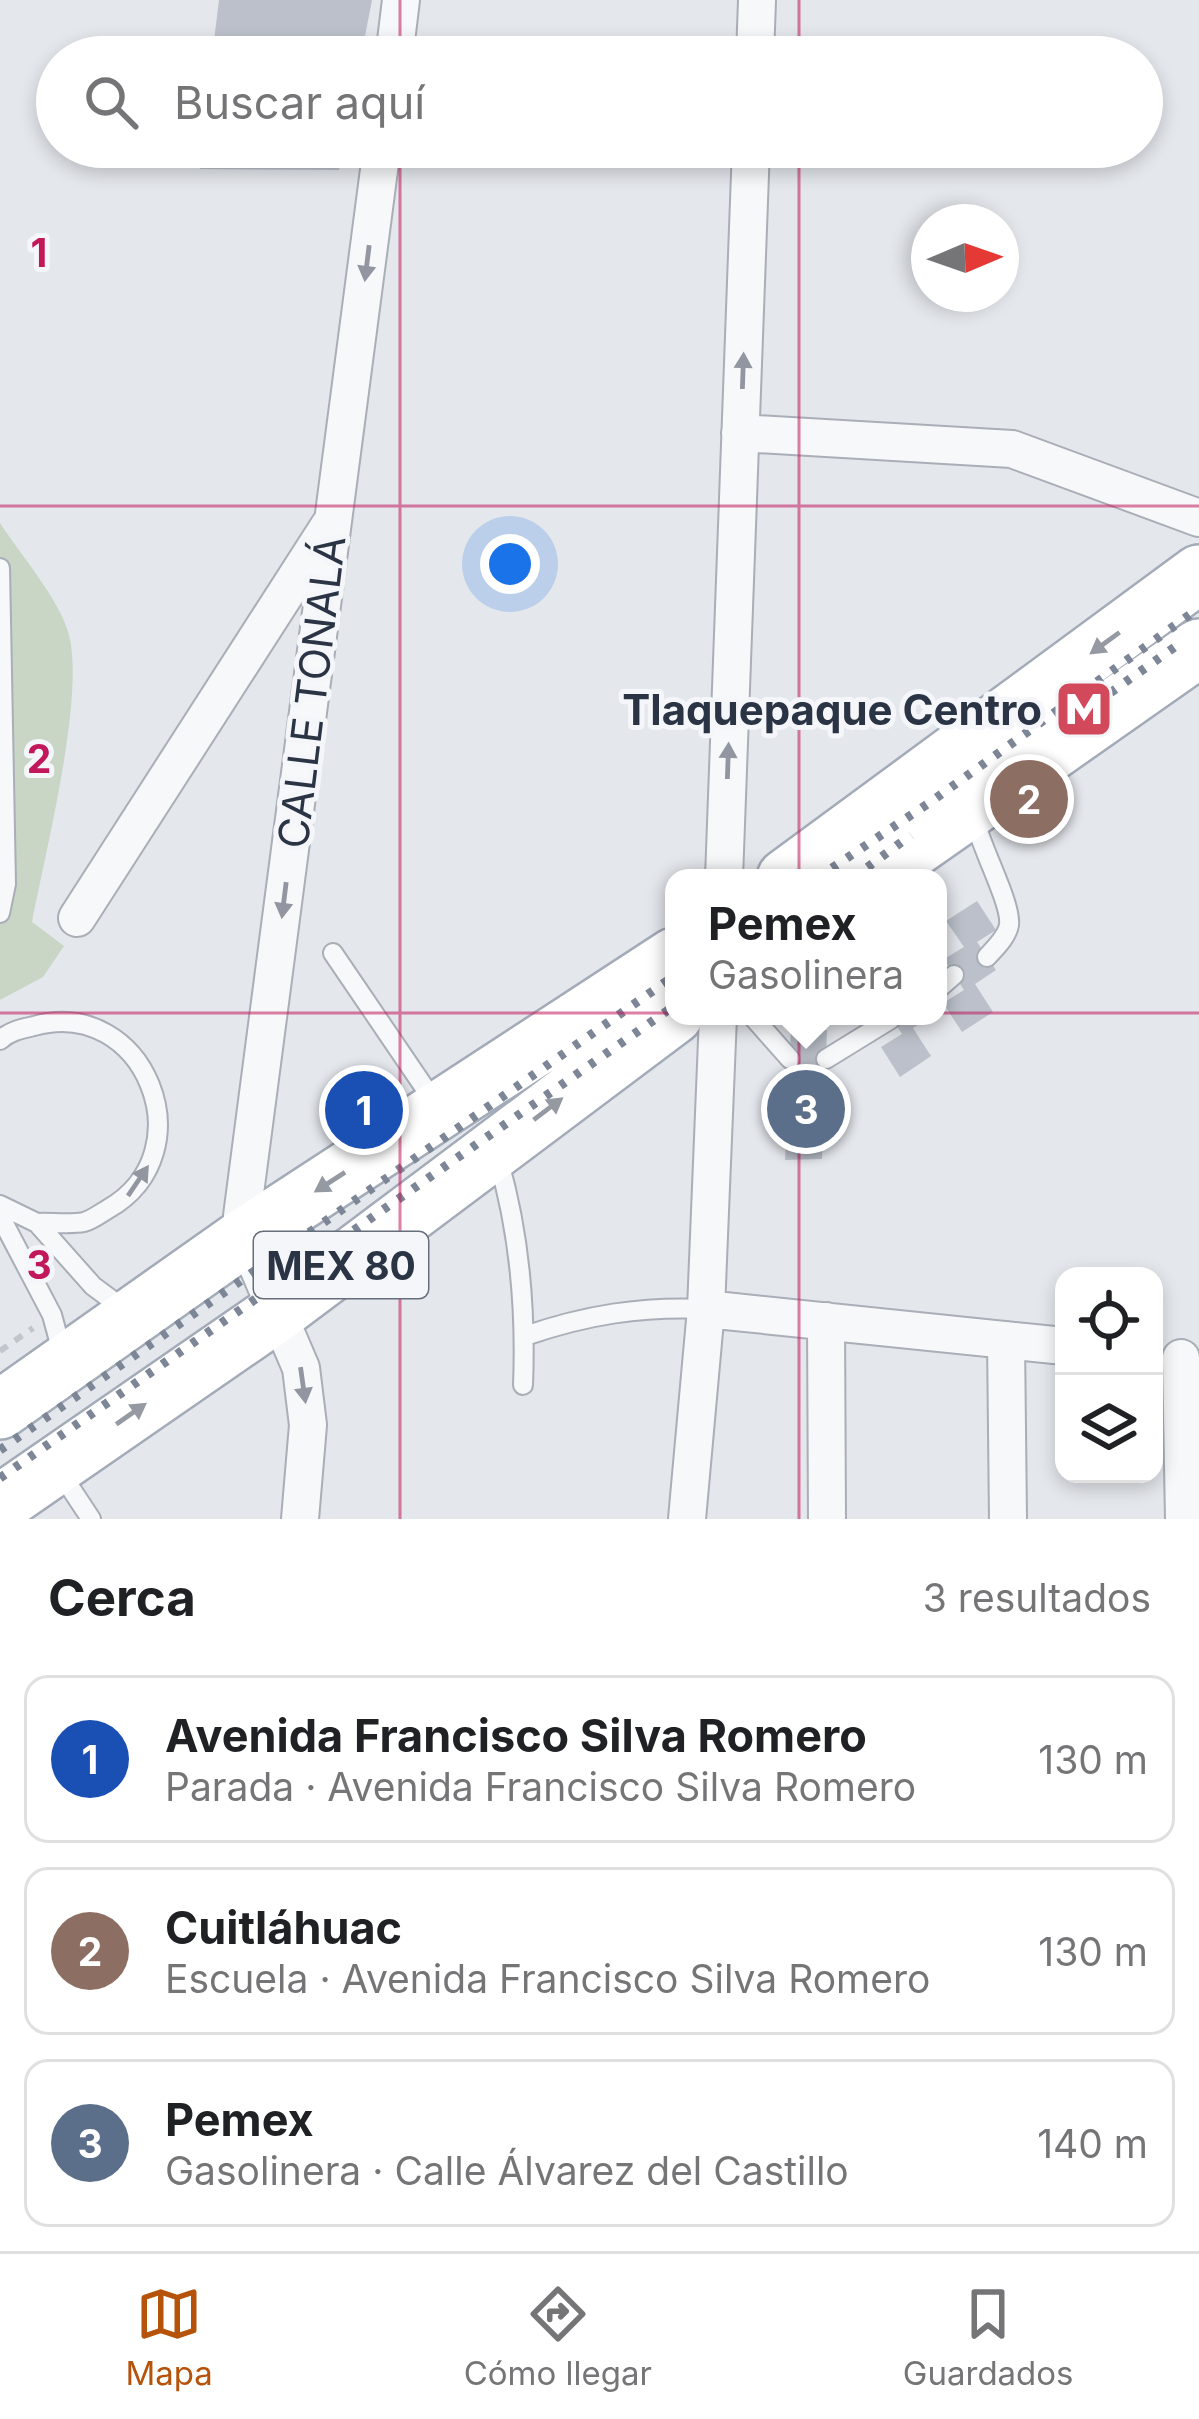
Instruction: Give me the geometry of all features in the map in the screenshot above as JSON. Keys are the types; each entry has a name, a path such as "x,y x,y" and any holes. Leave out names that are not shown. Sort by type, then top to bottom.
{"main road":[{"path":"799,869 1199,574"},
{"path":"884,869 1199,648"},
{"name":"MEX 80","path":"0,1410 245,1238 665,963"},
{"name":"MEX 80","path":"0,1504 278,1312 665,1022"}],"street":[{"path":"397,36 401,0"},
{"path":"755,36 757,0"},
{"name":"CALLE TONALÁ","path":"245,1238 242,1216 379,168"},
{"path":"724,869 750,168"},
{"path":"740,433 1012,448 1199,518"},
{"path":"77,918 334,518"},
{"path":"687,1519 706,1309 718,1025"},
{"path":"245,1238 301,1368 308,1426 300,1519"},
{"path":"706,1309 1055,1345"},
{"path":"826,1321 827,1519"},
{"path":"1006,1340 1008,1519"},
{"path":"1178,1358 1184,1519"}],"lane":[{"path":"0,568 6,884 0,913"},
{"path":"973,809 976,830 1008,917 1004,937 987,957"},
{"path":"333,953 440,1110"},
{"path":"947,981 954,975"},
{"path":"0,1040 8,1033 55,1020 103,1030 140,1061 159,1107 155,1156 128,1197 86,1222 37,1223"},
{"path":"760,1025 790,1059"},
{"path":"826,1059 880,1025"},
{"path":"495,1149 517,1240 525,1336 523,1385"},
{"path":"0,1205 37,1223 93,1286 134,1316"},
{"path":"0,1216 52,1315 66,1364"},
{"path":"525,1336 614,1311 706,1309"},
{"path":"56,1466 92,1519"}],"green space":[{"path":"0,523 57,607 69,635 73,663 68,735 32,922 64,946 43,977 0,1000"}],"building":[{"path":"219,0 372,0 365,36 215,36"},
{"path":"200,168 339,168 339,170"},
{"path":"977,901 996,930 977,942 996,970 975,984 993,1012 962,1032 947,1009 947,1001 964,990 947,957 964,947 947,920"},
{"path":"896,1025 918,1025 913,1028 931,1056 900,1077 881,1047 902,1034"},
{"path":"791,1029 827,1030 822,1159 785,1160"}],"railway":[{"path":"830,869 1199,608"},
{"path":"1096,703 1179,644"},
{"path":"865,869 911,835"},
{"path":"0,1450 665,982"},
{"path":"0,1478 665,1012"}],"place":[{"name":"Tlaquepaque Centro","path":"1084,709"},
{"name":"Cuitláhuac","path":"1029,799"},
{"name":"Pemex","path":"806,1109"},
{"name":"Avenida Francisco Silva Romero","path":"364,1110"}]}
